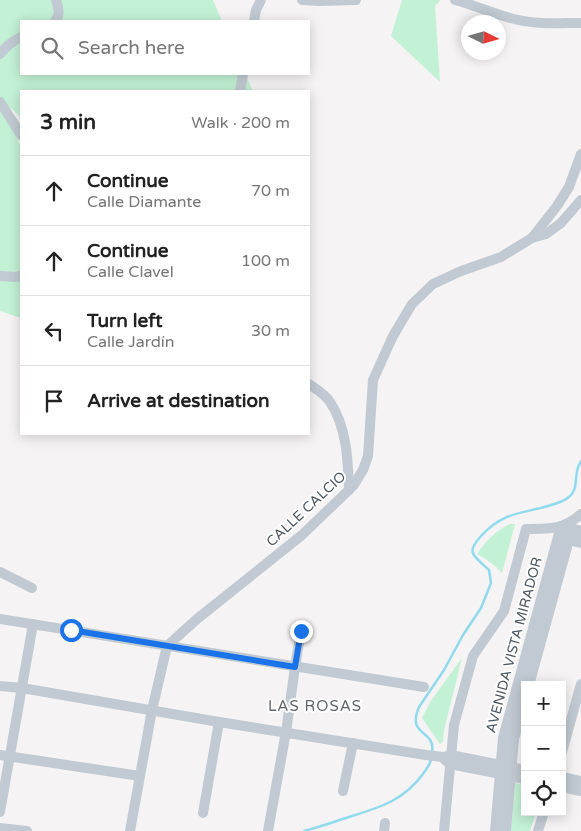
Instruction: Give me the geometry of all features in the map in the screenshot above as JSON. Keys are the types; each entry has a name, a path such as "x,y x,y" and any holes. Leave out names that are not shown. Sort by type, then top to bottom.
{"street":[{"path":"56,0 59,12 56,20"},
{"path":"254,20 256,10 261,0"},
{"path":"302,0 356,0"},
{"path":"455,0 472,4 508,18 524,21 581,23"},
{"path":"0,54 2,50 20,38"},
{"path":"240,90 243,75"},
{"path":"0,102 20,133"},
{"path":"532,238 569,187 581,154"},
{"path":"532,238 546,234 561,223 581,200"},
{"name":"CALLE CALCIO","path":"167,646 197,619 302,535 353,486 363,470 368,456 373,380 393,336 412,304 433,284 461,271 501,257 532,238"},
{"path":"0,276 20,276"},
{"path":"310,385 329,400 342,428 347,455 349,490"},
{"path":"444,831 446,758 473,656 504,612 526,529 568,529 581,542"},
{"name":"AVENIDA VISTA MIRADOR","path":"505,831 506,771 504,738 534,646 568,529"},
{"path":"0,572 32,588"},
{"path":"0,619 424,687"},
{"path":"0,812 5,756 22,688 33,624"},
{"path":"268,831 286,732 301,631"},
{"path":"130,831 152,710 167,646"},
{"name":"AVENIDA VISTA MIRADOR","path":"529,681 534,646"},
{"path":"566,738 581,684"},
{"path":"0,686 22,688 446,758 506,771 521,777"},
{"name":"AVENIDA VISTA MIRADOR","path":"496,831 506,771 521,710"},
{"path":"203,812 219,722"},
{"path":"343,791 352,743"},
{"path":"5,756 140,776"},
{"path":"506,771 521,770"},
{"path":"566,778 581,781"},
{"path":"566,788 581,791"},
{"path":"538,831 543,816"},
{"path":"0,828 26,831"}],"green space":[{"path":"0,0 213,0 222,20 20,20 20,75 245,75 253,90 20,90 20,116 3,102 20,145 20,318 0,311"},
{"path":"402,0 441,0 435,6 440,82 391,36"},
{"path":"510,524 515,524 502,573 477,554 491,537"},
{"path":"462,658 443,741 440,744 422,718 430,702"},
{"path":"515,783 521,784 521,816 535,816 530,831 511,831"}],"waterway":[{"path":"432,752 430,739 418,728 416,723 419,707 444,670 463,635 481,608 491,583 489,570 473,554 474,546 482,535 497,522 513,515 556,504 572,495 575,489 577,469 581,461"},
{"path":"304,831 373,809 400,796 416,783 432,757"}],"district":[{"name":"LAS ROSAS","path":"315,706"}],"route":[{"path":"71,630 295,667 301,631"}]}
